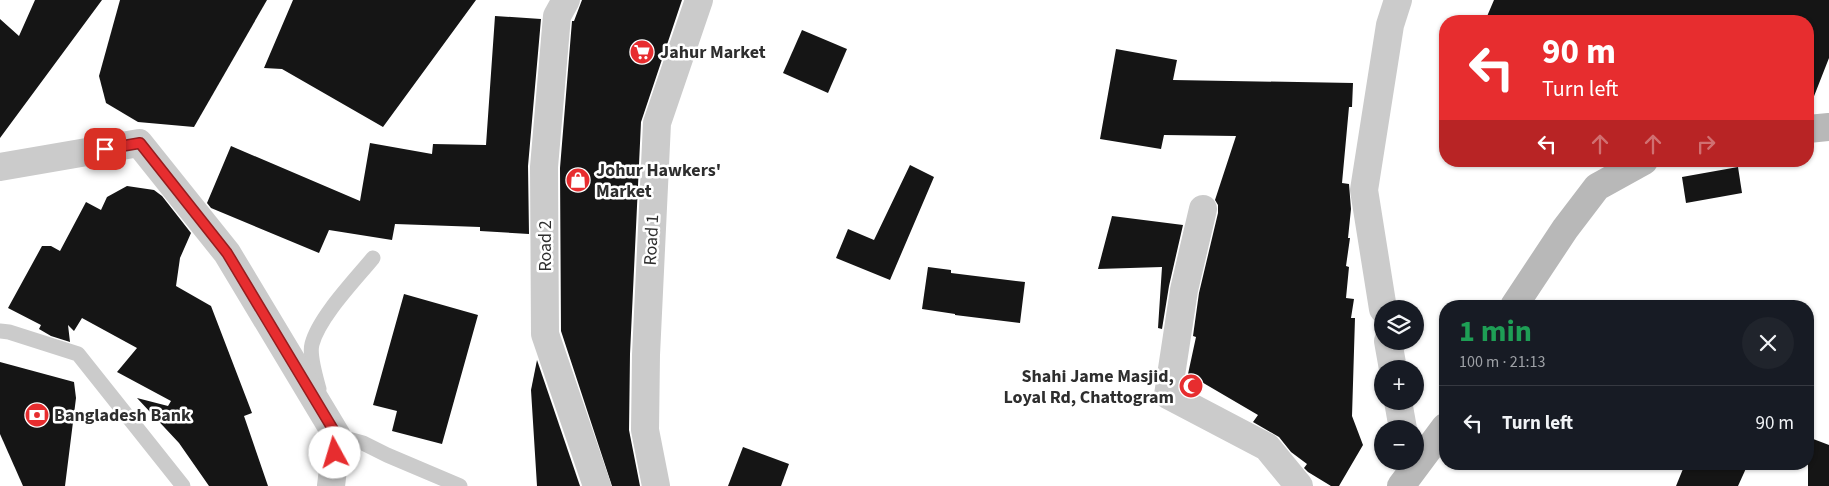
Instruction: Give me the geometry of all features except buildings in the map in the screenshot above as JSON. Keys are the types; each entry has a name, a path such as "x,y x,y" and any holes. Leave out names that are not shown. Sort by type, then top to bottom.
{"main road":[{"path":"1814,129 1829,128"},
{"path":"1518,300 1565,230 1597,187 1633,167"},
{"path":"1408,476 1439,435"}],"street":[{"name":"Road 2","path":"566,0 557,16 544,167 545,334 597,486"},
{"name":"Road 1","path":"656,486 645,430 646,355 657,123 698,0"},
{"path":"1382,300 1364,190 1390,25 1398,0"},
{"path":"0,167 140,143 227,253 337,436 331,486"},
{"path":"1203,209 1184,290 1168,395 1267,448 1299,486"}],"lane":[{"path":"373,258 323,320 311,344 314,372 322,400 337,436 363,443 460,486"},
{"path":"0,331 9,332 78,354 183,486"}],"place":[{"name":"Jahur Market","path":"642,52"},
{"name":"Johur Hawkers' Market","path":"578,180"},
{"name":"Shahi Jame Masjid, Loyal Rd, Chattogram","path":"1191,386"},
{"name":"Bangladesh Bank","path":"37,415"}],"route":[{"path":"105,149 140,143 227,253 337,436 335,453"}]}
